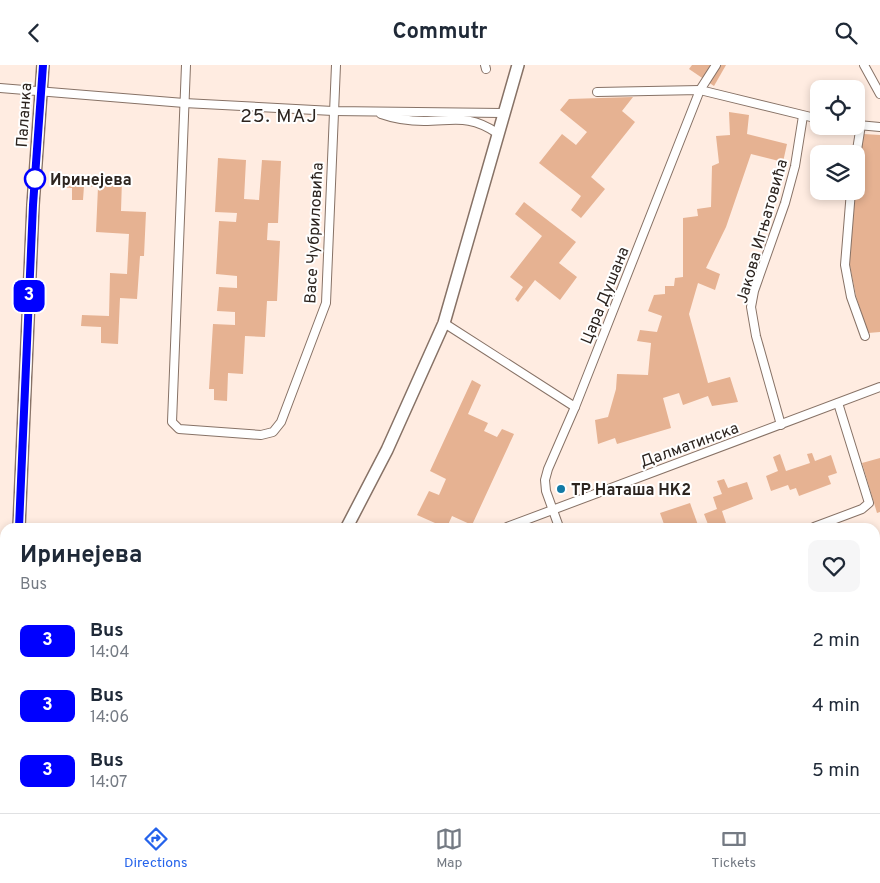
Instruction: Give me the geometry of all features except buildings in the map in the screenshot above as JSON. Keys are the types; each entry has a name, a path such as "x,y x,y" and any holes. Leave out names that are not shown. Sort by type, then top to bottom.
{"street":[{"name":"Паланка","path":"20,523 32,215 43,65"},
{"path":"184,103 186,65"},
{"name":"Васе Чубриловића","path":"184,103 172,423 179,429 261,435 273,432 281,422 326,303 336,65"},
{"path":"348,523 387,449 444,323 502,113 518,65"},
{"path":"700,90 716,65"},
{"path":"864,65 880,94"},
{"path":"0,88 184,103 333,111 502,113"},
{"path":"597,92 700,90 810,117"},
{"name":"Цара Душана","path":"558,523 545,480 576,407 700,90"},
{"path":"372,112 411,121 467,119 486,126 497,133"},
{"name":"Јакова Игњатовића","path":"781,425 756,336 751,307 754,291 787,193 803,116"},
{"path":"865,126 880,127"},
{"path":"850,200 845,265 851,297 865,336"},
{"path":"444,323 576,407"},
{"name":"Далматинска","path":"518,523 880,387"},
{"path":"825,523 862,509 869,503 838,403"}],"shaded area":[{"path":"692,65 726,65 714,86 689,69"},
{"path":"633,97 622,111 635,122 591,177 605,189 581,218 571,210 581,196 539,163 562,134 576,145 587,132 560,110 569,99"},
{"path":"729,112 749,115 747,134 787,144 783,162 751,154 726,227 706,268 720,274 715,290 698,283 689,314 708,383 730,377 738,402 712,406 708,396 683,405 679,393 663,398 671,428 617,444 615,438 598,444 595,420 608,417 616,389 617,374 648,375 651,343 637,341 640,330 657,332 662,316 648,311 654,295 665,294 665,286 674,286 675,278 683,277 683,218 698,216 697,209 711,207 712,166 719,163 716,136 730,135"},
{"path":"863,135 880,135 880,332 868,333 856,296 849,261 853,200 865,200 865,145 861,145"},
{"path":"218,158 246,160 244,199 259,200 262,160 281,161 278,223 268,223 267,240 280,241 277,301 267,301 265,337 245,336 243,374 228,373 227,401 214,400 214,389 209,389 213,324 235,325 235,312 217,311 219,287 237,288 237,276 216,274 219,221 236,222 237,213 215,212"},
{"path":"59,176 122,179 121,211 146,212 144,256 140,256 137,299 120,298 118,344 101,343 101,327 81,326 82,315 109,316 110,273 127,274 129,234 96,232 98,187 84,186 83,200 72,200 72,188 59,187"},
{"path":"524,202 576,242 559,263 577,277 560,300 535,280 518,302 515,299 523,287 510,277 542,236 515,214"},
{"path":"472,380 481,385 468,414 488,423 484,431 497,437 502,429 514,434 473,523 468,523 452,516 449,523 435,523 417,515 429,491 439,495 446,479 430,471"},
{"path":"812,453 815,461 831,455 837,473 828,476 831,484 799,496 796,488 790,490 788,485 771,491 766,476 778,471 773,457 780,454 786,471 810,463 807,454"},
{"path":"880,458 880,512 877,513 862,463"},
{"path":"724,479 728,488 747,482 753,499 722,511 726,523 707,523 704,514 717,509 713,497 722,494 717,481"},
{"path":"690,503 697,523 664,523 660,513"}],"bus line":[{"name":"3","path":"19,523 33,205 43,65"}],"place":[{"name":"Иринејева","path":"35,179"},
{"name":"ТР Наташа НК2","path":"561,489"}],"district":[{"name":"25. МАЈ","path":"279,115"}]}
